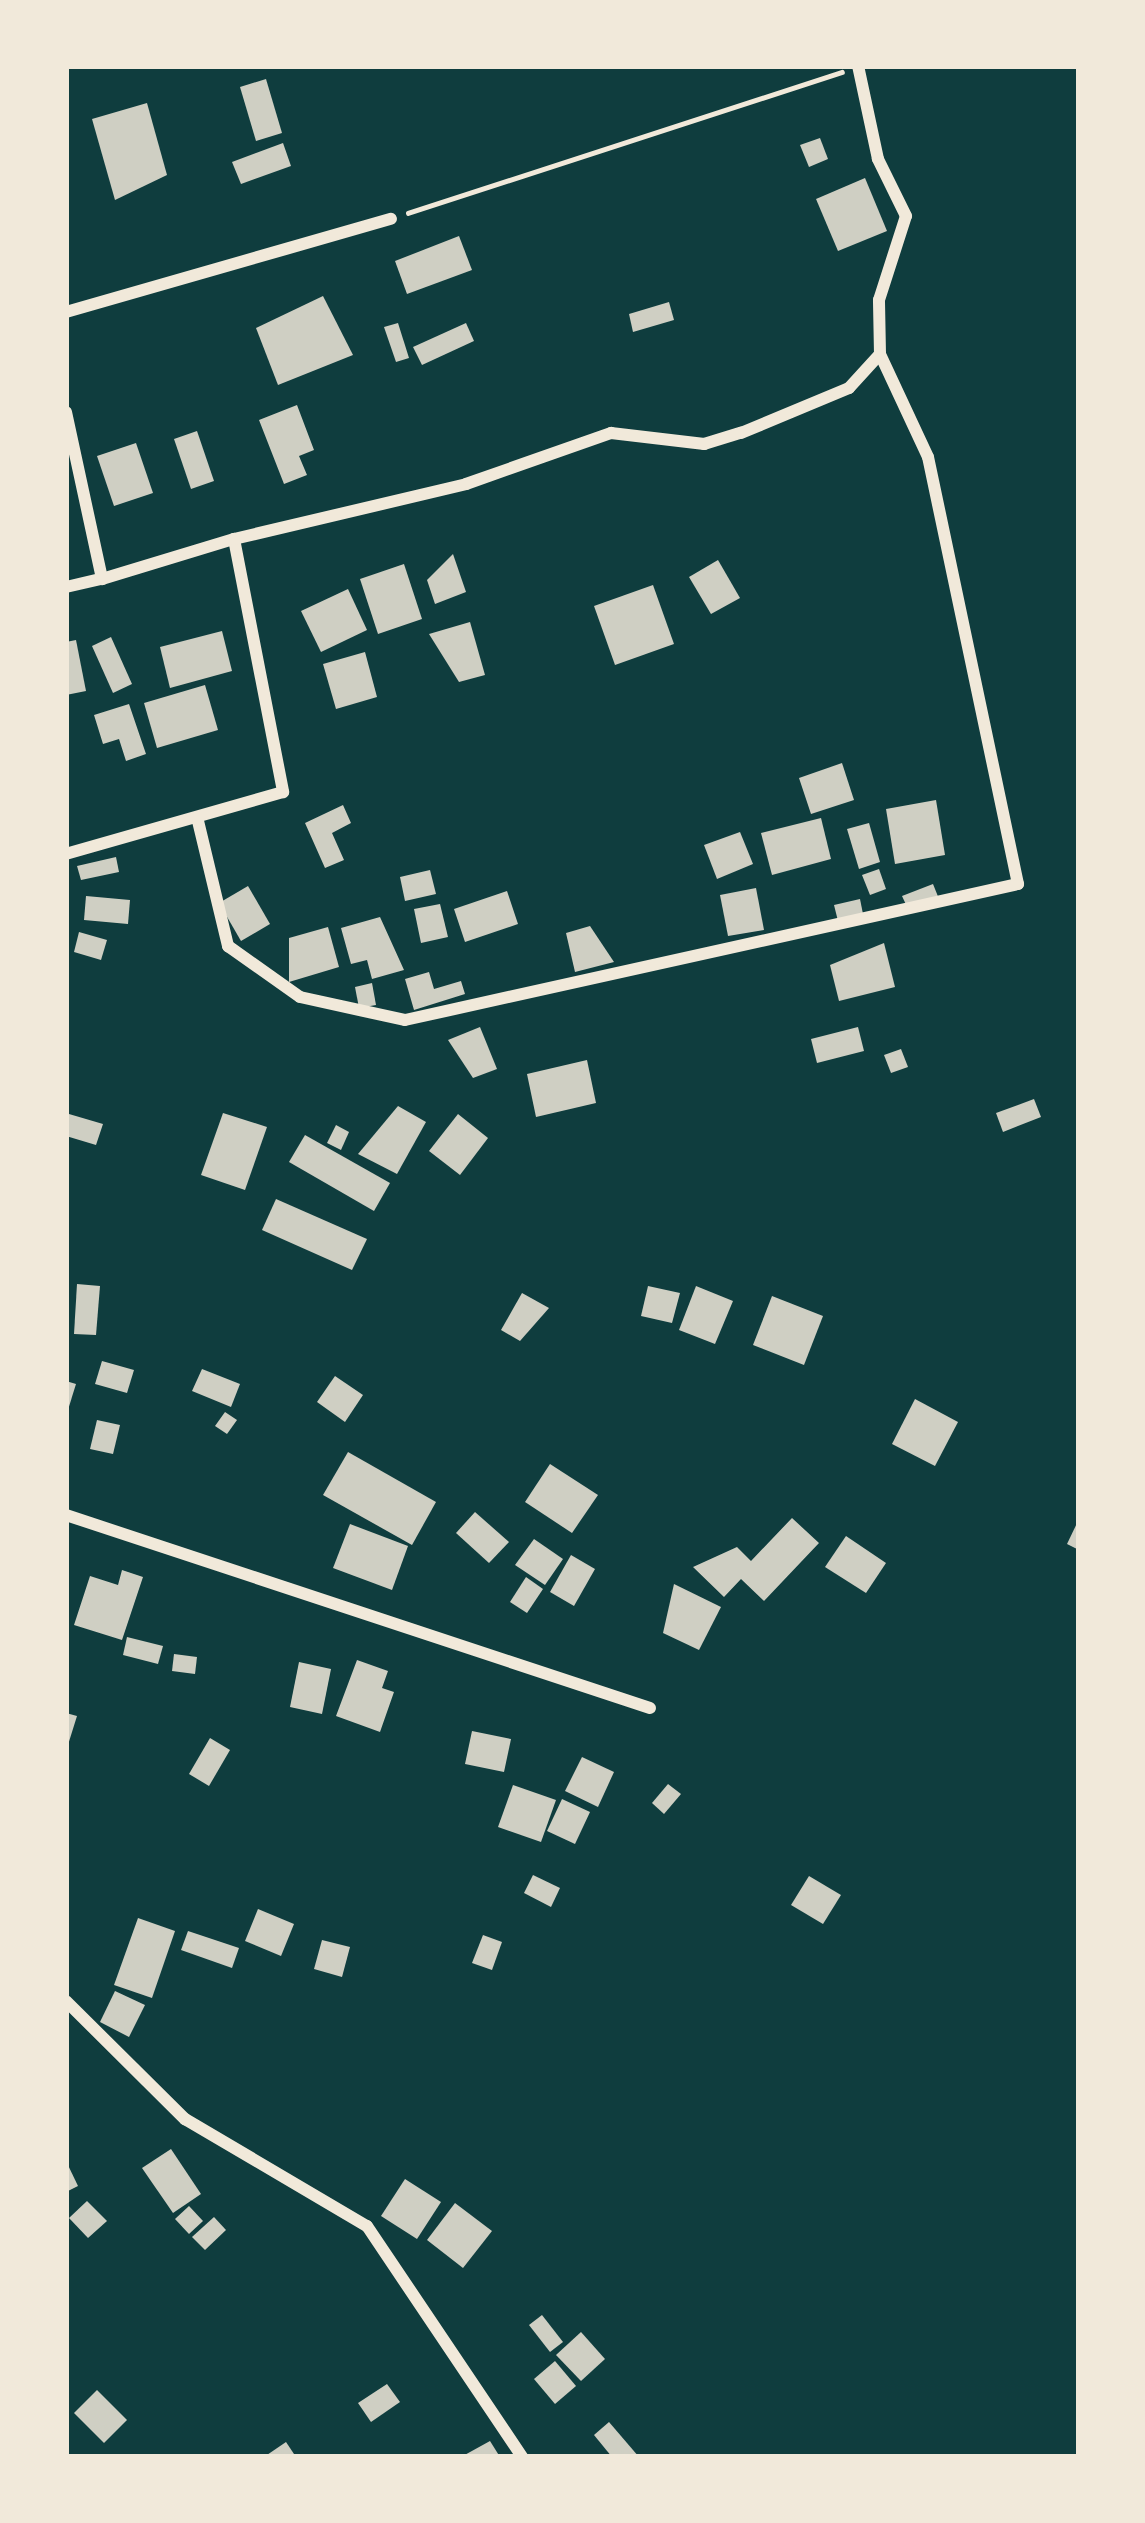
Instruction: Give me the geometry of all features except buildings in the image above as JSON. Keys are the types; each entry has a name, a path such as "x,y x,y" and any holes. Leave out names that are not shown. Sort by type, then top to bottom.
{"street":[{"path":"198,821 228,946 300,997 405,1020 1018,884 928,457 880,354 879,300 906,216 878,160 858,67"},
{"path":"66,312 391,219"},
{"path":"66,587 234,539 466,484 610,433 704,444 849,388 880,354"},
{"path":"66,412 102,579"},
{"path":"66,854 198,821 283,792 234,539"},
{"path":"66,1515 650,1708"},
{"path":"66,2001 185,2119 367,2226 522,2457"}],"path":[{"path":"391,219 858,67"}]}
